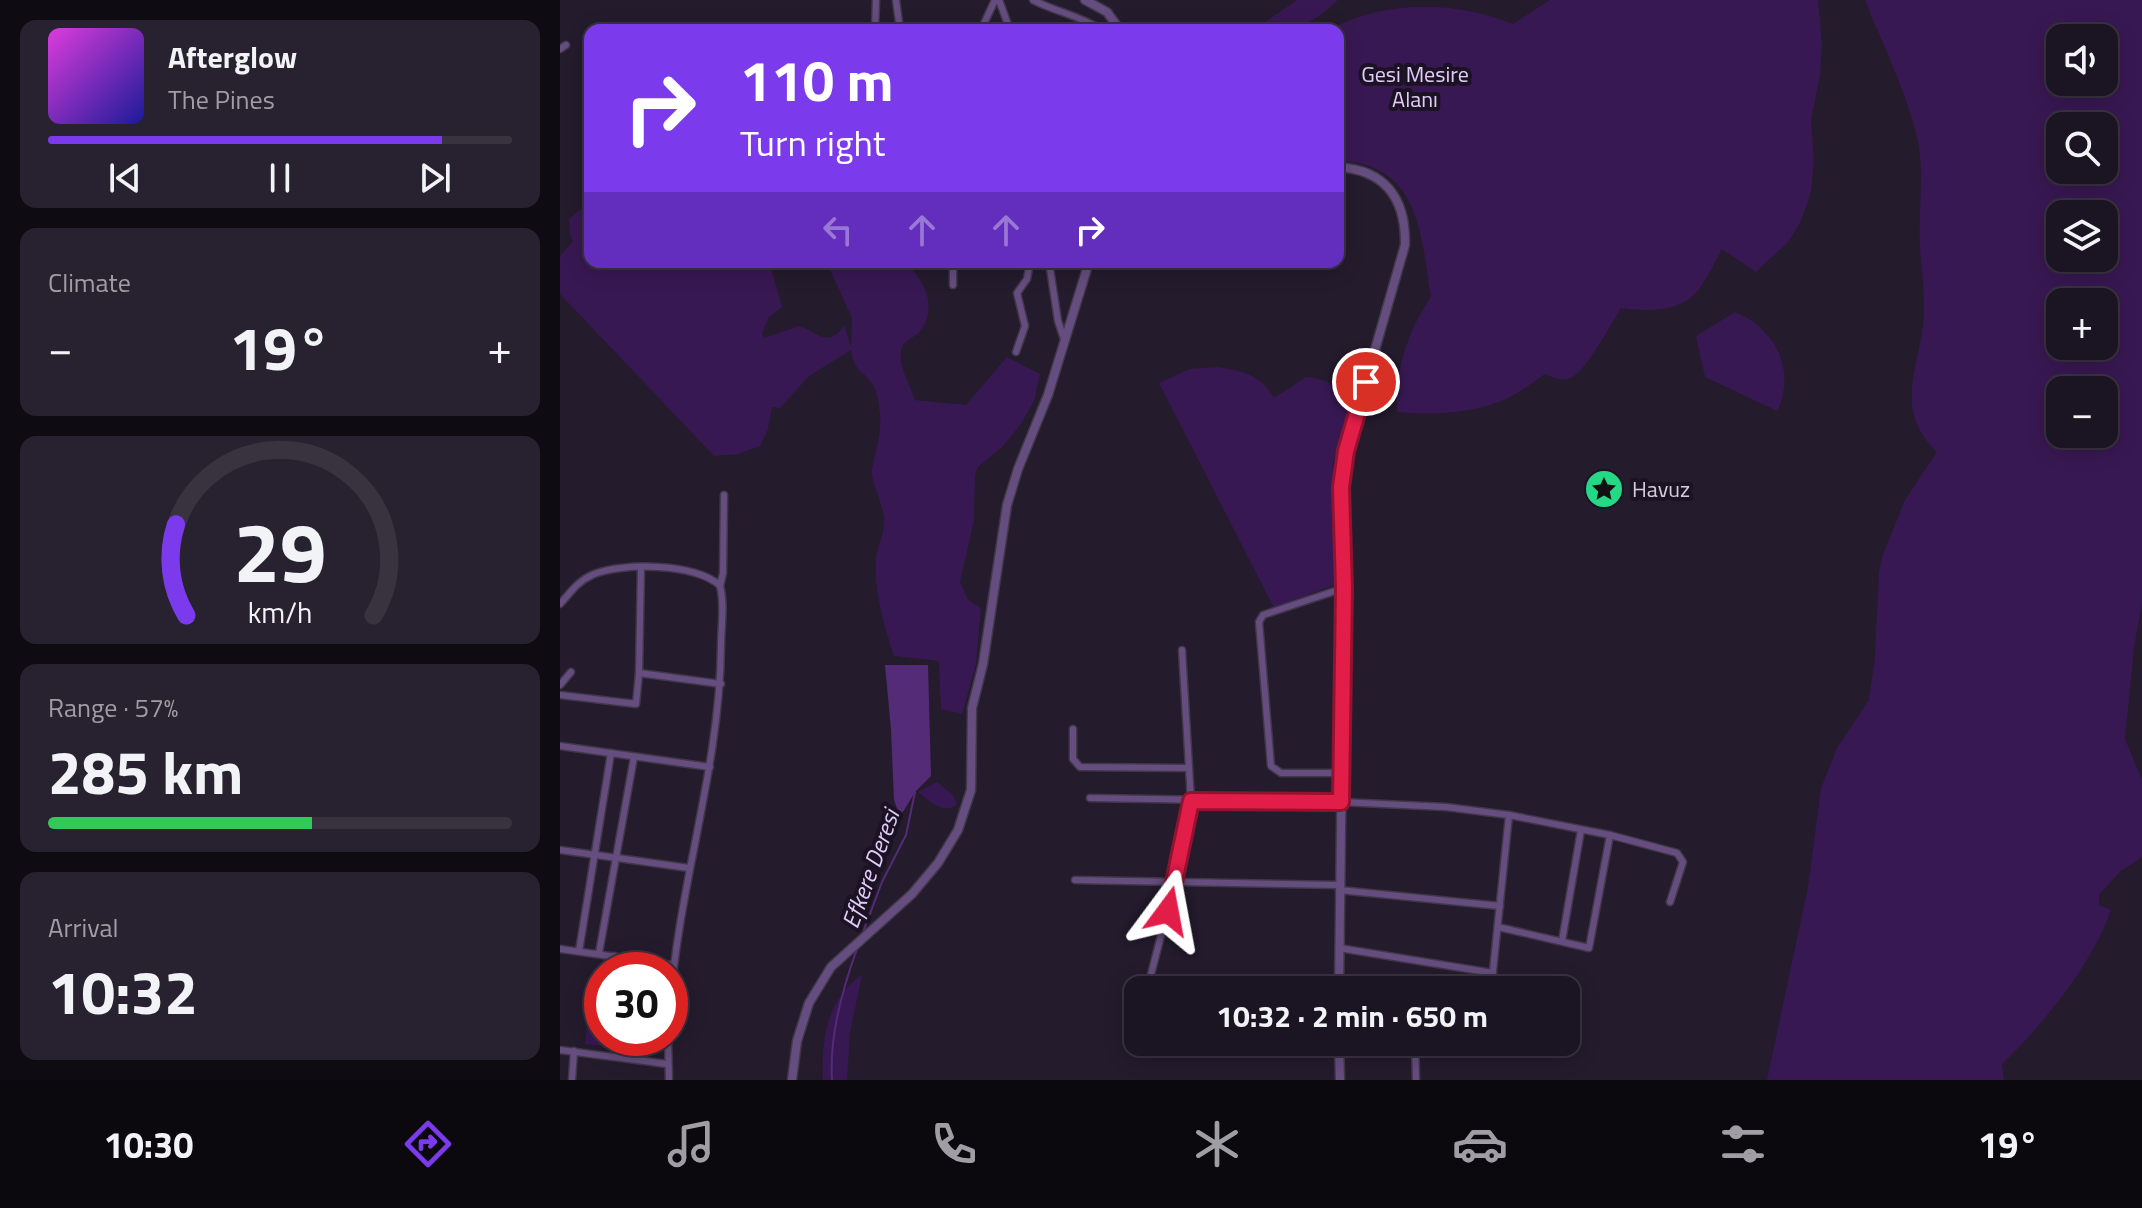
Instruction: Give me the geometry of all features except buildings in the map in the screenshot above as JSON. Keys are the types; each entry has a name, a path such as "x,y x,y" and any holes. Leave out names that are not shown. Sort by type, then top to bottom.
{"street":[{"path":"875,24 876,0"},
{"path":"896,0 899,24"},
{"path":"984,24 997,0"},
{"path":"997,0 1007,24"},
{"path":"1033,0 1092,24"},
{"path":"1085,0 1107,12 1116,24"},
{"path":"1339,976 1344,588 1341,523 1346,451 1405,245 1405,225 1400,207 1384,183 1373,175 1344,167"},
{"path":"953,268 953,285"},
{"path":"1016,352 1025,326 1017,293 1027,279 1029,268"},
{"path":"1050,268 1058,321 1065,342"},
{"path":"792,1080 797,1041 809,1003 831,967 912,894 938,863 958,830 971,790 972,708 983,664 1007,505 1018,469 1034,434 1087,268"},
{"path":"675,952 710,767 721,684 720,586 723,573 724,495"},
{"path":"560,695 636,704 641,568"},
{"path":"560,604 579,583 593,574 613,569 679,569 710,578 720,586"},
{"path":"1340,773 1281,773 1271,766 1259,622 1263,615 1344,588"},
{"path":"1151,976 1175,881 1191,801 1182,650"},
{"path":"560,685 571,672"},
{"path":"639,673 721,684"},
{"path":"1073,729 1073,759 1080,767 1189,768"},
{"path":"560,746 710,767"},
{"path":"579,951 611,753"},
{"path":"599,952 634,757"},
{"path":"1090,798 1341,802 1446,807 1509,815 1610,835 1680,854 1683,862 1670,902"},
{"path":"1493,976 1509,815"},
{"path":"1562,941 1581,830"},
{"path":"1498,927 1589,948 1610,835"},
{"path":"560,850 689,868"},
{"path":"1075,880 1339,887 1500,906"},
{"path":"1339,948 1493,973"},
{"path":"560,949 589,952"},
{"path":"560,1050 667,1064"},
{"path":"572,1080 574,1051"},
{"path":"667,1056 669,1080"},
{"path":"1339,1056 1340,1080"},
{"path":"1415,1056 1416,1080"}],"green space":[{"path":"1297,0 1338,0 1304,24 1262,24"},
{"name":"Gesi Mesire Alanı","path":"1550,0 1818,0 1822,46 1811,120 1814,161 1811,192 1800,223 1788,242 1756,272 1722,249 1699,289 1684,302 1663,309 1621,308 1586,364 1574,376 1559,379 1545,374 1508,398 1468,410 1397,412 1398,381 1404,352 1415,324 1431,297 1422,240 1410,203 1387,175 1369,166 1344,161 1344,24 1341,24 1396,9 1443,7 1513,24"},
{"path":"1865,0 2142,0 2142,602 2125,739 2142,780 2142,856 2099,894 2099,905 2111,910 2103,930 2065,992 2002,1064 2004,1080 1767,1080 1808,887 1821,788 1837,748 1869,700 1882,557 1905,500 1937,452 1923,436 1912,403 1924,314 1920,247 1921,178 1917,137 1894,68"},
{"path":"584,206 584,268 771,268 782,307 769,317 762,333 764,338 799,326 827,338 844,325 851,347 852,318 829,268 910,268 923,284 928,302 926,321 918,333 904,344 901,352 903,369 915,400 966,405 1007,357 1040,374 1034,401 1020,425 1004,445 978,467 975,475 974,520 960,582 968,600 981,608 976,664 962,714 941,709 939,661 894,656 890,645 880,608 876,571 884,523 872,474 880,429 879,404 875,388 857,367 851,350 809,376 780,408 772,407 768,429 760,446 738,454 714,456 560,294 560,256 573,241 569,219"},
{"path":"1735,312 1761,329 1778,352 1784,381 1783,396 1777,411 1705,377 1696,336"},
{"path":"1216,367 1250,375 1263,384 1274,398 1306,377 1333,385 1347,401 1350,408 1333,462 1336,584 1274,608 1159,383 1190,369"},
{"path":"937,782 953,795 957,804 942,808 918,792"},
{"path":"862,975 850,1033 847,1080 823,1080 823,1050 829,1021 841,995"}],"shaded area":[{"path":"885,665 928,665 931,776 915,792 900,817 894,800"}],"waterway":[{"name":"Efkere Deresi","path":"862,935 882,882 906,835 915,792"},
{"name":"Efkere Deresi","path":"832,1080 838,1013 857,949"}],"place":[{"name":"Havuz","path":"1604,489"}],"route":[{"path":"1168,911 1191,801 1341,802 1344,588 1341,487 1346,451 1366,382"}]}
